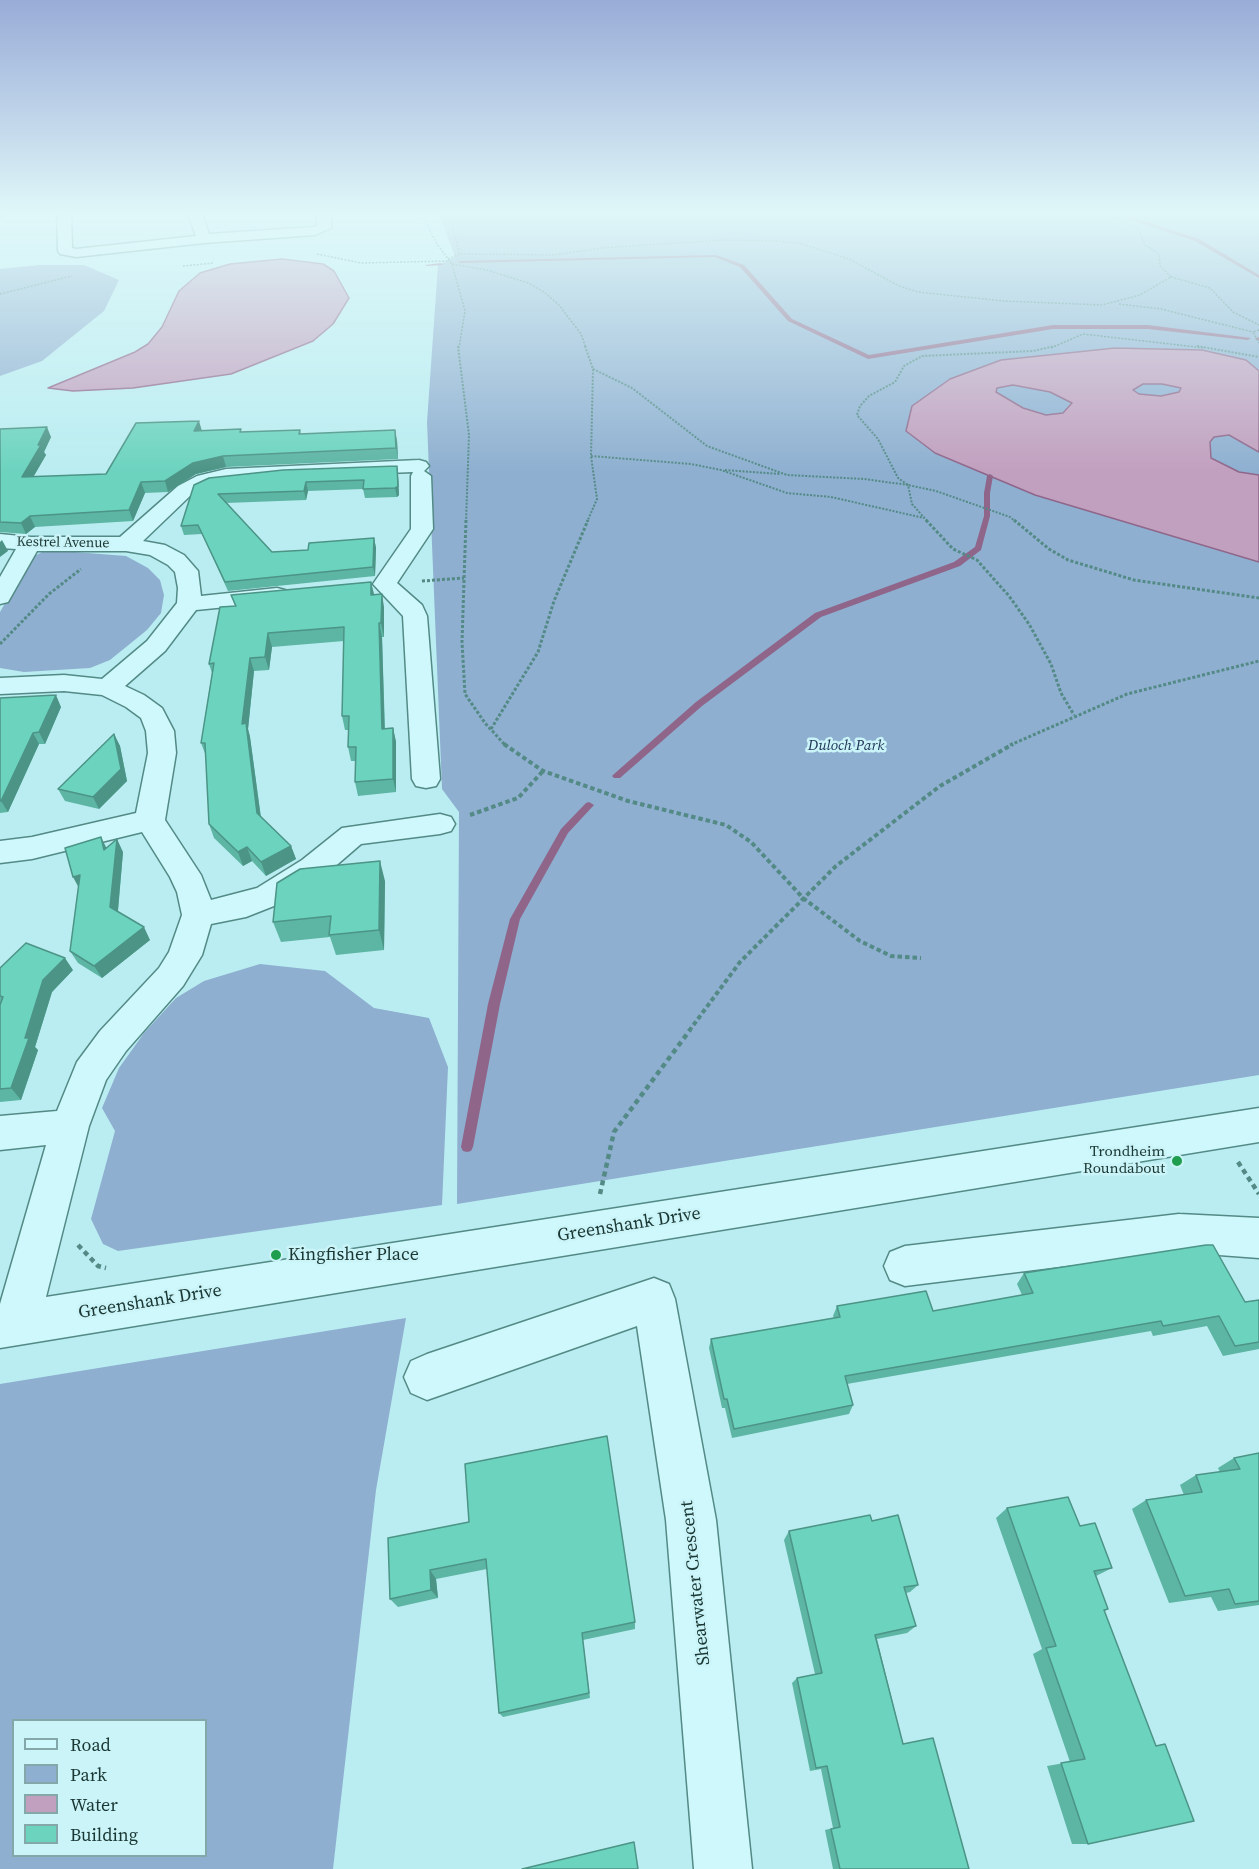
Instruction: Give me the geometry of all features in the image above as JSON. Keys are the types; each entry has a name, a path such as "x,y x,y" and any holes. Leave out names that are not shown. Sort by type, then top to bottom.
{"street":[{"name":"Kestrel Avenue","path":"117,544 184,490 196,473 226,475 274,472 420,471 422,529 374,585 413,610 415,616 426,779"},
{"name":"Kestrel Avenue","path":"0,541 30,544 117,544 157,550 176,560 186,571 190,588 189,604"},
{"path":"0,597 30,544"},
{"path":"108,688 156,646 189,604 304,592"},
{"path":"0,686 64,683 108,688 135,701 152,714 160,731 162,753 150,820 193,892 198,915 185,955 171,977 113,1041 90,1073 70,1126 37,1242 9,1325"},
{"path":"0,852 32,848 150,820"},
{"path":"198,915 246,905 268,897 313,868 353,835 440,824"},
{"name":"Greenshank Drive","path":"9,1325 1259,1125"},
{"path":"0,1133 70,1126"},
{"path":"905,1266 1179,1233 1259,1238"},
{"name":"Shearwater Crescent","path":"427,1377 654,1299 691,1520 723,1869"}],"path":[{"path":"461,298 465,311 458,343 469,435 462,642 465,693 491,729 510,750 543,771 628,801 726,825 751,842 803,897 860,941 891,956 921,958"},
{"path":"491,729 538,652 554,601 597,499 591,456 593,369 581,334 551,298"},
{"path":"976,298 1087,306 1116,303 1161,309 1253,332 1259,330"},
{"path":"1116,303 1128,298"},
{"path":"1218,298 1233,312 1259,325"},
{"path":"1253,332 1259,343"},
{"path":"1074,715 1060,693 1051,664 1029,624 977,560 953,549 912,504 908,485 898,478 878,439 857,415 860,406 869,396 896,382 904,366 922,356 942,353 996,355 1033,351 1048,349 1073,336 1101,334 1151,342 1190,345 1259,357"},
{"path":"593,369 632,388 708,446 787,475"},
{"path":"591,456 662,460 721,470 864,479 908,485 936,491 981,508 995,510 1010,517 1049,549 1068,560 1100,571 1134,580 1231,592 1259,598"},
{"path":"721,470 741,479 787,492 831,497 925,519"},
{"path":"0,644 50,594 117,544"},
{"path":"598,1198 614,1132 740,962 836,866 940,786 1010,745 1074,715 1127,694 1259,661"},
{"path":"440,824 518,798 543,771"},
{"path":"1236,1160 1259,1194"}],"green space":[{"path":"0,298 110,298 104,311 42,361 0,376"},
{"name":"Duloch Park","path":"436,298 1259,298 1259,1075 457,1204 459,812 442,789 427,422"},
{"path":"62,551 126,556 148,568 160,580 164,595 161,613 147,630 110,660 90,668 24,672 0,668 0,612 31,558 42,552"},
{"path":"260,964 325,971 374,1008 429,1018 448,1067 442,1205 118,1251 103,1244 91,1219 115,1131 102,1108 119,1068 144,1033 176,998 204,981"},
{"path":"406,1318 376,1490 333,1869 0,1869 0,1384"}],"water":[{"path":"176,298 349,298 333,324 313,341 231,374 133,388 73,391 48,388 135,352 148,344 162,327"},
{"path":"1115,348 1202,350 1246,360 1259,371 1259,452 1229,435 1214,437 1210,442 1211,458 1239,472 1259,475 1259,562 1035,495 935,453 906,431 912,406 950,379 1001,360","holes":["1143,384 1162,384 1181,388 1179,392 1161,396 1139,394 1133,390","1013,385 1050,392 1072,403 1063,413 1046,415 1023,408 996,392 997,388"]}],"building":[{"path":"199,421 194,431 300,430 299,434 395,430 396,448 223,456 193,463 165,481 141,482 129,510 30,516 21,523 0,522 0,429 47,427 38,445 41,445 22,477 106,474 136,423"},
{"path":"397,466 398,486 395,488 363,489 364,480 306,482 304,491 218,494 272,552 308,550 309,543 374,538 373,567 225,582 198,525 181,526 194,485 209,478 283,470"},
{"path":"371,582 371,595 382,594 381,623 379,623 382,729 393,728 393,779 355,782 356,747 348,747 349,716 342,716 344,627 268,633 265,657 250,658 242,724 246,723 257,813 291,846 261,862 247,847 238,852 209,824 205,743 201,743 214,663 209,664 220,607 236,606 231,595"},
{"path":"56,695 39,732 33,733 0,801 0,698"},
{"path":"114,734 121,769 93,797 58,789"},
{"path":"101,837 104,850 117,839 110,907 144,927 94,966 70,951 80,875 73,877 65,848"},
{"path":"380,861 379,930 329,935 331,916 273,922 277,883 300,869"},
{"path":"26,943 65,958 43,980 25,1038 29,1038 11,1088 0,1089 0,1005 3,997 0,996 0,968"},
{"path":"1213,1245 1245,1302 1259,1300 1259,1342 1235,1346 1219,1316 1163,1326 1161,1321 845,1376 853,1405 734,1429 727,1399 724,1399 711,1339 840,1317 837,1306 926,1291 933,1311 1033,1293 1024,1273"},
{"path":"607,1436 635,1622 582,1633 589,1693 499,1713 486,1559 430,1570 431,1590 390,1599 388,1538 469,1522 465,1464"},
{"path":"1259,1453 1259,1601 1235,1604 1229,1589 1185,1596 1146,1500 1202,1492 1196,1475 1240,1469 1234,1458"},
{"path":"1068,1497 1080,1526 1095,1523 1112,1568 1094,1571 1108,1609 1104,1610 1156,1746 1165,1744 1194,1821 1088,1844 1061,1763 1085,1759 1046,1648 1056,1646 1007,1508"},
{"path":"870,1515 872,1521 898,1515 918,1585 904,1587 916,1626 875,1635 903,1744 933,1738 969,1869 840,1869 831,1829 840,1827 827,1766 816,1768 797,1678 822,1673 789,1531"},
{"path":"634,1842 638,1869 522,1869"}],"waterway":[{"path":"771,298 790,320 868,357 1053,327 1148,327 1248,338"},
{"path":"617,776 699,704 818,615 957,564 978,548 987,516 990,476"},
{"path":"467,1147 494,1004 515,919 564,831 589,805"}],"place":[{"name":"Trondheim Roundabout","path":"1177,1161"},
{"name":"Kingfisher Place","path":"276,1255"}]}
